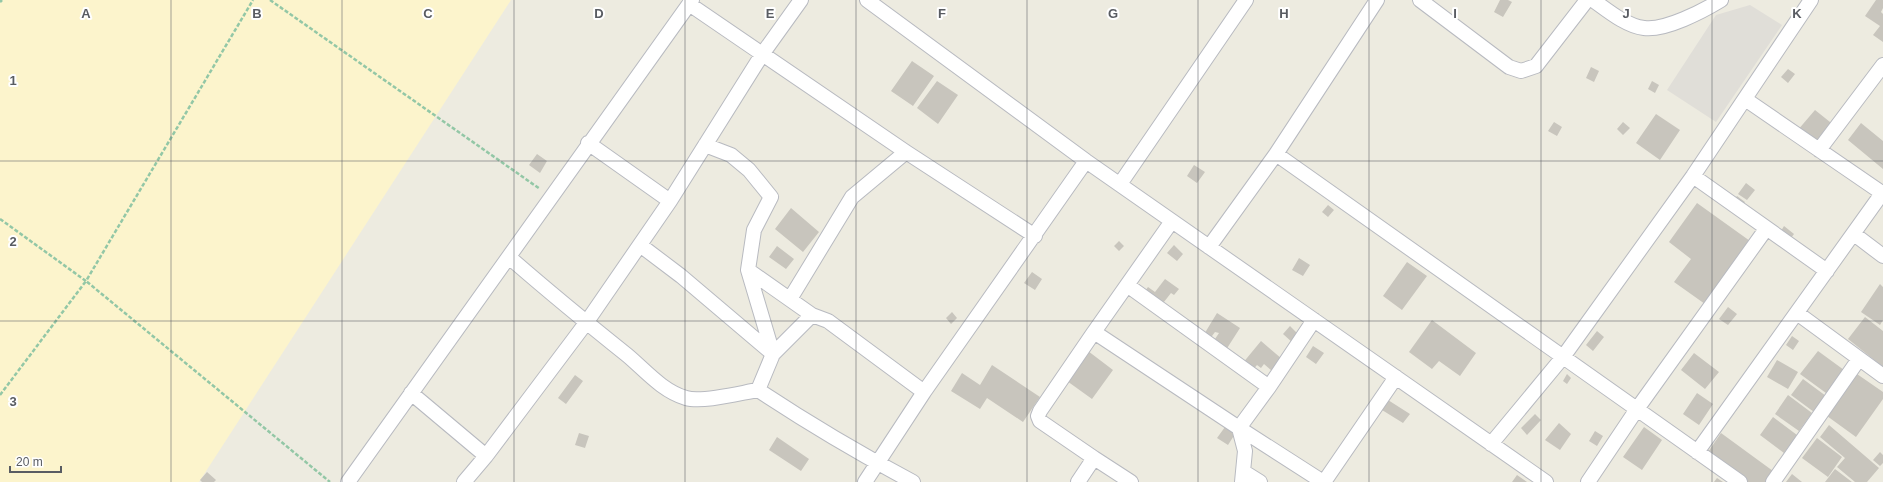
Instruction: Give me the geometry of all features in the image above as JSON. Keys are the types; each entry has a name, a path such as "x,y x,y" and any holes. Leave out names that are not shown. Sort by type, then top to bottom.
{"street":[{"path":"464,482 486,456 586,323 670,200 764,53 800,0"},
{"path":"867,0 1086,161 1546,482"},
{"path":"1120,184 1246,0"},
{"path":"1209,247 1276,154 1377,0"},
{"path":"1420,0 1509,67 1521,71 1536,66 1587,0"},
{"path":"1593,0 1616,17 1644,28 1670,24 1700,12 1721,0"},
{"path":"348,482 552,197 588,143 690,2 906,152 1034,236"},
{"path":"1492,444 1562,357 1693,176 1745,99 1805,2"},
{"path":"1819,150 1883,65"},
{"path":"1697,452 1883,192 1745,99"},
{"path":"588,143 670,200"},
{"path":"705,145 731,156 749,170 771,197 754,230 748,270 773,354"},
{"path":"790,299 852,197 906,152"},
{"path":"1276,154 1740,482"},
{"path":"865,482 924,392 1086,161"},
{"path":"1693,176 1827,271"},
{"path":"1131,482 1040,421 1038,416 1094,332 1172,221"},
{"path":"1588,482 1637,409 1766,229"},
{"path":"1854,234 1883,256"},
{"path":"640,245 681,276 773,354"},
{"path":"509,257 586,323 629,356 646,374 670,390 686,398 702,399 758,390 878,464 913,482"},
{"path":"748,270 812,315 828,321 924,392"},
{"path":"1127,285 1269,387"},
{"path":"1797,313 1883,376"},
{"path":"758,390 773,354 812,315"},
{"path":"1239,428 1269,387 1314,320"},
{"path":"1094,332 1323,482 1396,377"},
{"path":"1773,482 1859,359"},
{"path":"411,393 486,456"},
{"path":"1239,428 1245,452 1243,477 1260,482"},
{"path":"1078,482 1094,458"}],"path":[{"path":"0,395 86,281 253,0"},
{"path":"270,0 552,197"},
{"path":"0,219 86,281 330,482"}],"shaded area":[{"path":"1750,5 1782,25 1716,122 1667,90 1716,15"}],"sand":[{"path":"0,0 511,0 199,482 0,482"}],"building":[{"path":"1500,0 1508,0 1512,2 1503,17 1494,12"},
{"path":"1876,0 1883,0 1883,8 1881,12 1883,14 1883,42 1873,35 1880,26 1865,16"},
{"path":"912,61 934,76 913,106 891,91"},
{"path":"1591,67 1599,71 1594,82 1586,78"},
{"path":"1788,69 1795,74 1788,83 1781,77"},
{"path":"937,81 958,95 938,124 917,108"},
{"path":"1652,81 1659,85 1655,93 1648,89"},
{"path":"1815,110 1835,126 1817,148 1797,131"},
{"path":"1656,114 1680,130 1660,160 1636,143"},
{"path":"1554,122 1562,127 1557,136 1548,131"},
{"path":"1623,122 1630,128 1623,135 1617,129"},
{"path":"1861,123 1883,141 1883,169 1848,140"},
{"path":"537,154 547,161 540,173 529,165"},
{"path":"1194,165 1205,172 1197,183 1187,176"},
{"path":"1746,183 1755,190 1747,200 1738,194"},
{"path":"1737,196 1745,202 1738,213 1729,206"},
{"path":"1697,203 1750,241 1705,304 1674,282 1691,259 1669,242"},
{"path":"1328,205 1334,210 1328,217 1322,212"},
{"path":"791,208 819,232 803,252 775,229"},
{"path":"1784,226 1794,234 1791,238 1781,231"},
{"path":"1119,241 1124,246 1119,251 1114,246"},
{"path":"1174,245 1183,254 1177,261 1167,253"},
{"path":"777,246 794,259 786,269 769,257"},
{"path":"1299,258 1310,265 1303,276 1292,270"},
{"path":"1407,262 1427,276 1402,310 1383,296"},
{"path":"1032,272 1042,279 1035,290 1024,283"},
{"path":"1165,279 1179,289 1174,295 1171,293 1160,307 1143,294 1148,287 1155,292"},
{"path":"1880,284 1883,287 1883,320 1880,325 1861,312"},
{"path":"1728,307 1737,314 1728,325 1719,319"},
{"path":"952,312 957,318 951,324 946,318"},
{"path":"1217,313 1240,328 1224,353 1211,345 1219,333 1215,332 1209,340 1203,336"},
{"path":"1865,317 1883,331 1883,367 1848,339"},
{"path":"1432,320 1476,353 1460,376 1439,361 1432,369 1409,352"},
{"path":"1290,326 1299,335 1293,343 1283,334"},
{"path":"1597,331 1604,337 1593,351 1586,345"},
{"path":"1792,336 1799,341 1793,350 1786,345"},
{"path":"1261,341 1282,359 1272,371 1264,364 1261,368 1257,365 1251,372 1242,364"},
{"path":"1313,346 1324,353 1316,364 1306,357"},
{"path":"1088,351 1113,370 1092,399 1067,381"},
{"path":"1818,351 1844,370 1826,393 1800,374"},
{"path":"1694,353 1719,372 1705,389 1681,370"},
{"path":"1777,360 1798,372 1788,389 1767,377"},
{"path":"992,365 1040,397 1023,422 987,398 980,409 951,391 962,373 980,385"},
{"path":"1567,374 1571,378 1567,384 1563,381"},
{"path":"1857,374 1883,392 1883,399 1856,437 1827,416"},
{"path":"575,375 583,381 566,404 558,398"},
{"path":"1803,379 1826,396 1814,412 1791,395"},
{"path":"1697,393 1713,404 1699,425 1683,414"},
{"path":"1788,395 1812,413 1799,431 1775,414"},
{"path":"1388,400 1410,414 1403,423 1382,410"},
{"path":"1535,414 1541,420 1527,435 1521,428"},
{"path":"1773,417 1797,435 1784,453 1760,435"},
{"path":"1559,423 1571,434 1560,450 1545,440"},
{"path":"1829,425 1879,468 1867,482 1855,482 1837,467 1845,458 1820,437"},
{"path":"1225,427 1235,434 1228,445 1217,438"},
{"path":"1644,427 1662,440 1642,470 1623,457"},
{"path":"1595,431 1603,436 1597,446 1589,441"},
{"path":"579,433 589,436 585,448 575,445"},
{"path":"1721,433 1773,471 1765,482 1743,482 1706,455"},
{"path":"777,437 809,459 801,471 769,450"},
{"path":"1817,438 1842,457 1828,477 1802,458"},
{"path":"1880,452 1883,455 1883,463 1880,466 1873,460"},
{"path":"1835,469 1852,482 1825,482"},
{"path":"207,472 216,480 214,482 202,482 200,480"},
{"path":"1792,474 1802,482 1786,482"},
{"path":"1517,475 1527,482 1512,482"},
{"path":"1717,478 1723,482 1714,482"}]}
